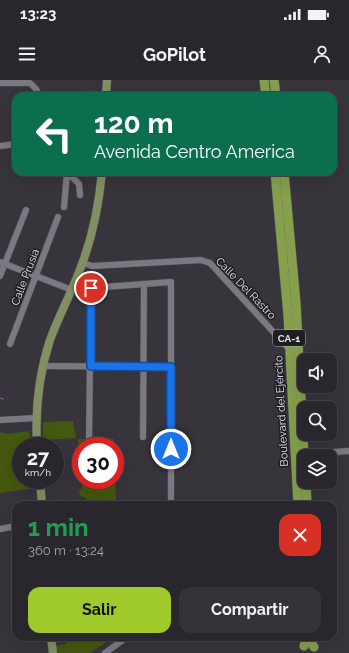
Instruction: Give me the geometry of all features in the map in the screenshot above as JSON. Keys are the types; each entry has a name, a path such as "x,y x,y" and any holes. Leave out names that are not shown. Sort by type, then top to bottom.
{"highway":[{"path":"264,80 266,92"},
{"path":"274,80 276,92"},
{"name":"Boulevard del Ejército","path":"275,176 291,301"},
{"name":"Boulevard del Ejército","path":"284,176 291,301 303,449"},
{"name":"Boulevard del Ejército","path":"292,315 290,350 298,501"},
{"path":"291,366 295,376 298,449"},
{"path":"306,489 307,501"},
{"path":"304,643 313,643"}],"main road":[{"path":"106,92 107,80"},
{"path":"37,437 36,418 43,366 51,339 73,289 92,235 101,176"},
{"path":"41,489 42,501"},
{"path":"52,641 53,653"}],"street":[{"path":"0,83 22,81 30,83 36,92"},
{"path":"0,146 12,144"},
{"path":"64,207 67,176"},
{"path":"70,176 78,184 80,195"},
{"path":"0,276 2,263 26,210"},
{"name":"Calle Prusia","path":"10,344 58,217"},
{"name":"Calle Del Rastro","path":"83,263 92,266 201,260 210,263 290,350"},
{"path":"2,263 35,277 73,289 171,282 171,501"},
{"path":"143,437 144,284"},
{"path":"90,437 91,288"},
{"path":"43,366 171,367"},
{"path":"0,420 36,418"},
{"path":"337,452 349,451"},
{"path":"0,529 12,527"},
{"path":"105,653 122,641"}],"green space":[{"path":"73,421 76,437 64,439 64,437 43,437 43,422"},
{"path":"29,431 30,437 12,437 12,489 27,489 0,493 0,432 8,434"},
{"path":"81,489 116,489 116,501 89,501 80,496 79,492"},
{"path":"66,641 108,641 90,653 57,653 56,646 66,644"}],"route":[{"path":"91,288 91,366 171,367 171,449"}]}
